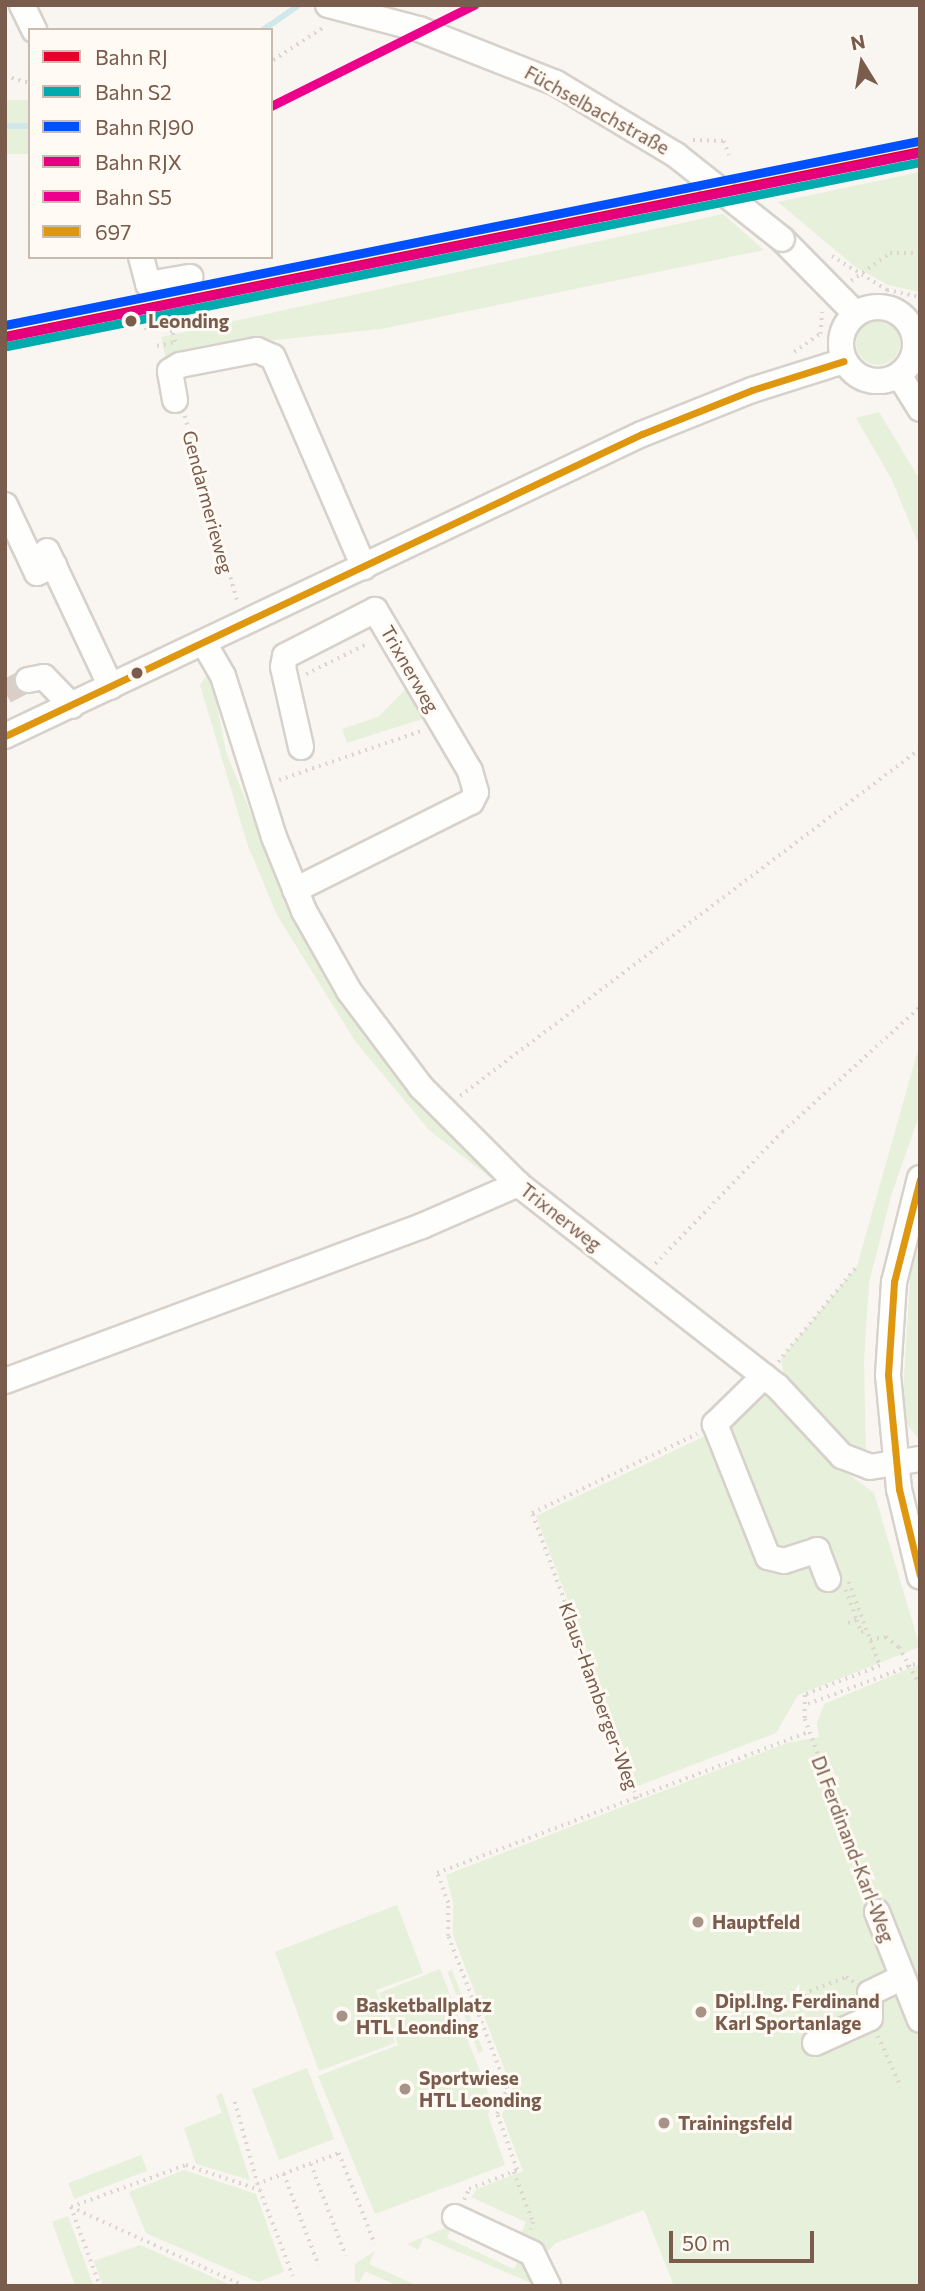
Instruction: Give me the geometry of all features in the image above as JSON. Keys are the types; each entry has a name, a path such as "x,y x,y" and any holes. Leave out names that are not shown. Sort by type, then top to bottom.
{"street":[{"path":"22,5 33,28"},
{"name":"Füchselbachstraße","path":"329,14 419,29 556,83 676,155 782,239 856,314"},
{"path":"142,259 148,284 190,277"},
{"path":"867,309 893,310 916,327 914,354 899,375 871,381 859,376 844,360 841,338 856,314 867,309"},
{"path":"175,400 170,371 180,365 257,350 273,357 364,567"},
{"path":"5,736 642,434 752,390 844,360"},
{"path":"899,375 920,409"},
{"path":"5,505 37,573 50,558 111,687"},
{"name":"Trixnerweg","path":"295,890 471,802 476,792 470,771 376,610 285,656 287,684 301,747"},
{"name":"Trixnerweg","path":"204,643 223,676 295,890 356,1002 442,1110 518,1184 640,1279 772,1367 842,1455 870,1467 920,1459"},
{"path":"28,680 44,677 72,706"},
{"path":"920,1178 904,1234 889,1338 895,1464 920,1577"},
{"path":"5,1381 422,1226 518,1184"},
{"path":"772,1367 715,1424 768,1557 784,1561 817,1550 828,1579"},
{"name":"DI Ferdinand-Karl-Weg","path":"877,1912 901,1978 920,2020"},
{"path":"815,2043 870,2006 901,1978"},
{"path":"455,2217 536,2256 548,2286"}],"path":[{"path":"273,59 329,14"},
{"path":"5,76 28,82"},
{"path":"680,139 724,141 729,155"},
{"path":"858,274 890,253 920,253"},
{"path":"829,254 887,290 920,298"},
{"path":"805,348 820,334 821,307"},
{"path":"164,333 172,331 173,343"},
{"path":"158,346 167,344"},
{"name":"Gendarmerieweg","path":"175,400 183,408 208,507 240,606"},
{"path":"287,684 389,633"},
{"path":"278,780 442,724"},
{"path":"442,1110 920,749"},
{"path":"640,1279 782,1132 920,1007"},
{"path":"772,1367 857,1266"},
{"name":"Klaus-Hamberger-Weg","path":"514,2171 496,2114 507,2089 448,1936 448,1903 437,1873 637,1799 532,1513 715,1424"},
{"path":"809,1732 805,1695 880,1666 846,1573 828,1579"},
{"path":"852,1608 861,1632 867,1630"},
{"path":"848,1623 857,1620"},
{"path":"870,1640 886,1637 899,1647 920,1685"},
{"path":"808,1704 920,1662"},
{"name":"DI Ferdinand-Karl-Weg","path":"637,1799 809,1732 877,1912"},
{"path":"764,2009 846,1977 870,2006 901,2087"},
{"path":"235,2102 257,2184 293,2276"},
{"path":"257,2184 340,2153 375,2244"},
{"path":"311,2164 346,2256"},
{"path":"71,2207 186,2165 260,2190"},
{"path":"455,2217 469,2189 514,2171 533,2222 526,2249"},
{"path":"284,2174 319,2266"},
{"path":"71,2207 100,2286"},
{"path":"71,2207 244,2286"}],"green space":[{"path":"5,100 28,100 28,154 5,154"},
{"path":"920,172 920,292 888,285 854,266 778,202"},
{"path":"723,214 764,250 381,329 256,342 174,360 166,359 161,337"},
{"path":"878,321 894,327 900,343 894,359 878,365 862,359 856,343 862,327"},
{"path":"879,412 920,480 920,548 892,480 856,418"},
{"path":"206,676 214,690 226,752 283,892 363,1029 644,1297 429,1130 355,1041 277,915 248,846 200,685"},
{"path":"407,688 425,718 347,743 342,729 378,717"},
{"path":"920,1043 920,1113 891,1196 869,1283 864,1361 866,1452 858,1453 833,1437 784,1375 781,1359 857,1266"},
{"path":"920,1227 920,1440 906,1423 903,1395 910,1278"},
{"path":"767,1392 827,1458 874,1493 920,1647 798,1695 776,1733 638,1786 536,1516 726,1426"},
{"name":"Dipl.Ing. Ferdinand Karl Sportanlage","path":"920,1664 920,2286 674,2286 644,2210 556,2243 544,2255 520,2236 526,2222 471,2197 477,2189 523,2171 502,2115 512,2089 453,1935 453,1902 446,1875 787,1743 819,1737 817,1723 824,1704"},
{"name":"Basketballplatz HTL Leonding","path":"397,1905 423,1973 376,1990 395,2043 319,2071 275,1952"},
{"name":"Sportwiese HTL Leonding","path":"440,1969 492,2102 488,2115 505,2165 375,2214 318,2076 398,2045 379,1993"},
{"path":"452,1970 483,2051 479,2053 447,1972"},
{"name":"Basketballplatz HTL Leonding","path":"307,2068 334,2139 279,2160 252,2089"},
{"path":"222,2093 250,2180 196,2164 184,2128 222,2113 216,2096"},
{"path":"141,2155 147,2171 74,2199 68,2183"},
{"path":"184,2170 256,2194 284,2272 258,2282 146,2233 129,2192"},
{"path":"68,2216 93,2286 75,2286 52,2222"},
{"path":"452,2225 447,2238 514,2269 520,2256 538,2286 424,2237 418,2250 407,2244"},
{"path":"140,2245 233,2286 103,2286 94,2261"},
{"path":"375,2251 369,2264 418,2286 398,2286 365,2271 359,2283 355,2281 355,2264"}],"waterway":[{"path":"266,28 299,5"},
{"path":"5,126 28,126"}],"tunnel":[{"path":"5,692 28,680"}],"rail line":[{"name":"S5","path":"273,105 474,5"},
{"name":"RJ90","path":"5,325 918,141"},
{"name":"RJ","path":"5,336 920,151"},
{"name":"RJX","path":"5,337 918,153"},
{"name":"S2","path":"7,346 920,162"}],"transit line":[{"name":"697","path":"5,736 642,434 752,390 844,361"},
{"name":"697","path":"920,1179 894,1282 888,1375 899,1489 920,1576"}],"place":[{"name":"Leonding","path":"131,321"},
{"name":"Hauptfeld","path":"698,1922"},
{"name":"Dipl.Ing. Ferdinand Karl Sportanlage","path":"701,2012"},
{"name":"Basketballplatz HTL Leonding","path":"342,2016"},
{"name":"Sportwiese HTL Leonding","path":"405,2089"},
{"name":"Trainingsfeld","path":"664,2123"}]}
